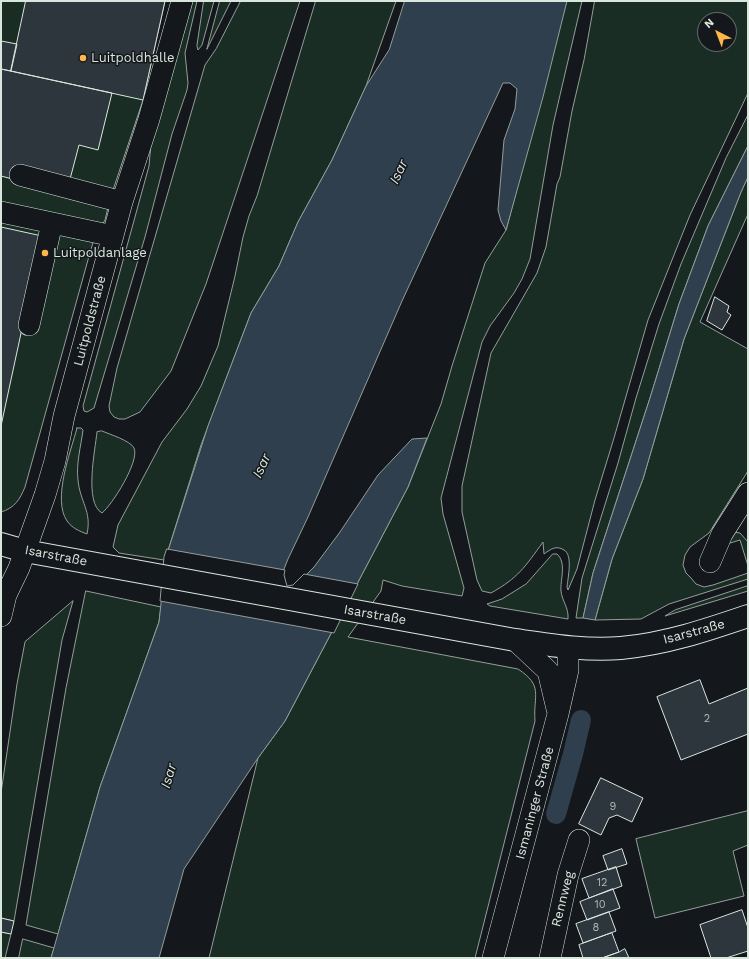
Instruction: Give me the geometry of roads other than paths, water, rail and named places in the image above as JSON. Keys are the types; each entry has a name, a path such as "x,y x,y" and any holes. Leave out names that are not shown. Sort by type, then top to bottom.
{"main road":[{"name":"Isarstraße","path":"1,544 25,551 515,640 568,647 605,648 635,646 673,639 748,616"}],"street":[{"name":"Luitpoldstraße","path":"1,616 6,595 25,551 42,504 69,416 122,202 182,1"},
{"path":"20,175 122,202"},
{"path":"1,212 113,236"},
{"path":"29,325 52,223"},
{"path":"710,562 722,534 748,493"},
{"path":"515,640 548,671 558,714"},
{"name":"Ismaninger Straße","path":"493,958 558,714 568,670 568,647"},
{"name":"Rennweg","path":"550,958 565,890 579,840"}],"water":[{"name":"Isar","path":"405,1 567,1 543,97 506,230 501,221 498,210 504,140 515,109 517,89 510,83 503,83 402,301 308,517 288,559 282,574 285,588 294,587 314,567 340,532 378,475 412,439 427,438 408,487 285,721 258,758 184,869 159,958 51,958 100,787 159,622 166,557 208,426 251,313 279,266 298,222 332,160 366,86 389,50"},
{"path":"748,146 748,177 684,339 643,479 612,559 595,620 583,618 593,573 679,304 708,226"}],"waterway":[{"path":"556,814 581,720"}],"place":[{"name":"Luitpoldhalle","path":"83,58"},
{"name":"Luitpoldanlage","path":"45,253"}]}
